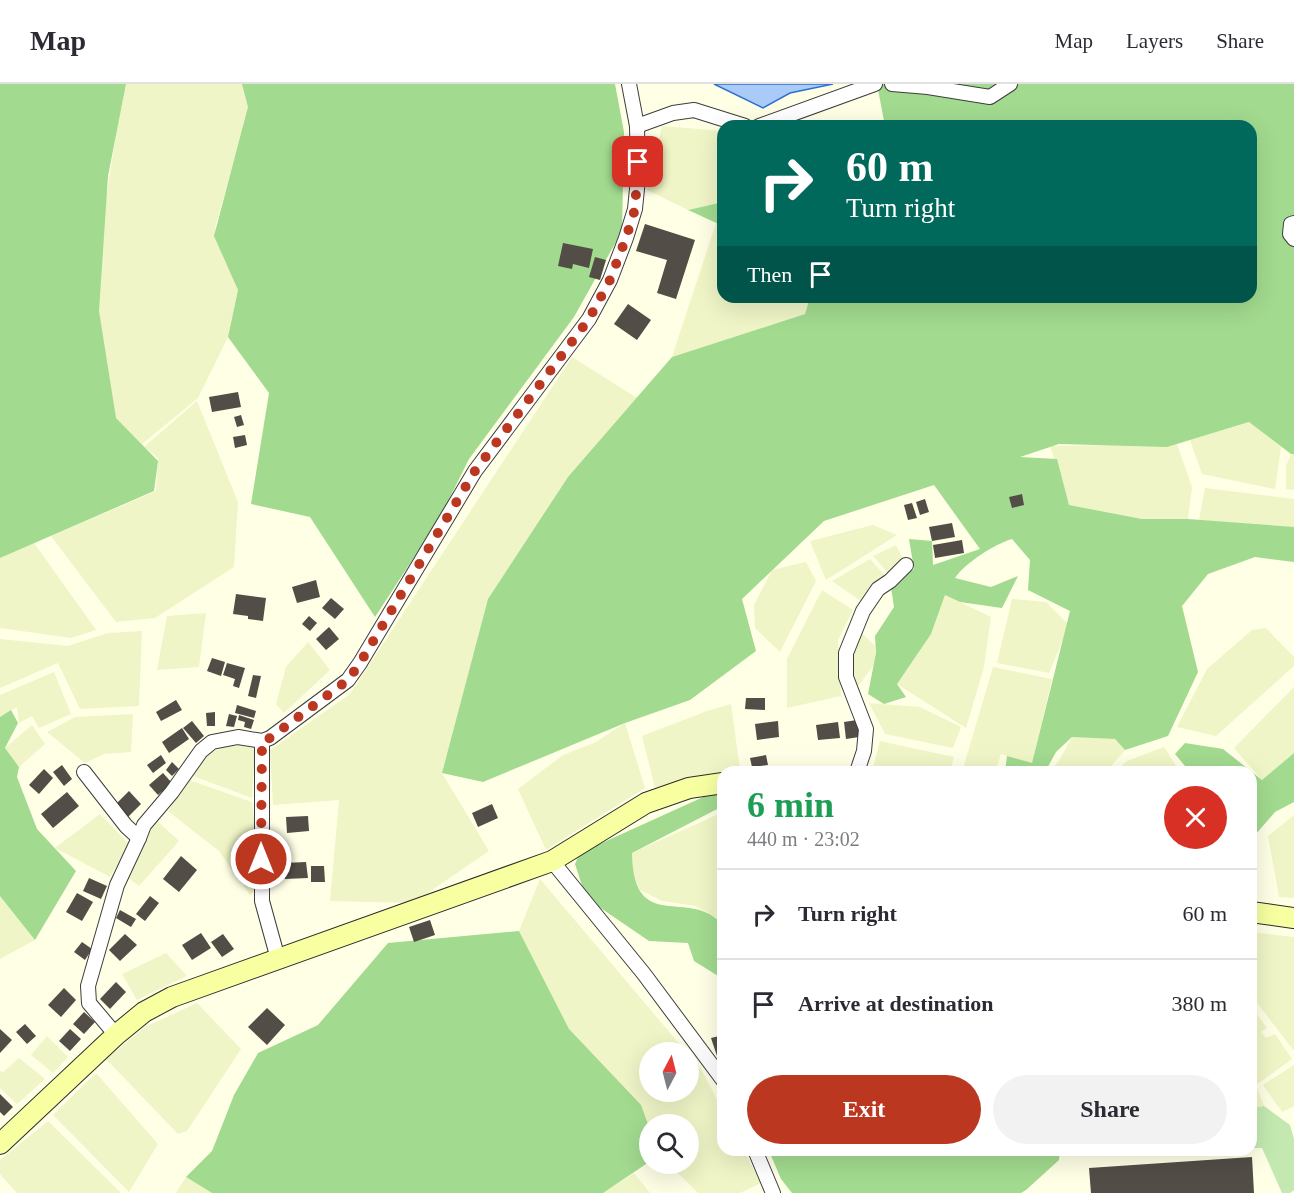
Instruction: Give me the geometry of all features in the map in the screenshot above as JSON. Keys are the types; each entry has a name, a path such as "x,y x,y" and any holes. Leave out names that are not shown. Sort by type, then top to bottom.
{"street":[{"path":"116,1035 89,1003 88,986 117,885 144,825 172,792 204,748 212,742 238,736 262,741 270,738 348,680 475,471 589,319 610,280 635,209 638,179 637,126 629,84"},
{"path":"776,120 875,84"},
{"path":"892,84 990,97 1010,84"},
{"path":"637,126 674,113 694,110 726,120"},
{"path":"1294,223 1291,224 1290,234 1294,239"},
{"path":"859,766 864,751 866,729 846,676 846,653 863,611 878,589 906,565"},
{"path":"262,741 262,901 278,959"},
{"path":"84,772 126,826 139,838"},
{"path":"0,1144 116,1035 144,1012 172,997 552,861 646,802 689,788 717,784"},
{"path":"552,861 644,974 717,1072"},
{"path":"1257,913 1294,918"},
{"path":"758,1156 773,1193"}],"green space":[{"path":"0,84 126,84 108,176 99,311 116,418 158,461 154,491 0,558"},
{"path":"126,84 252,84 255,89 215,227 238,290 228,337 198,398 142,444 98,402 88,320 115,140"},
{"path":"242,84 615,84 624,132 622,231 574,317 469,459 439,519 375,617 310,517 251,504 269,393 228,337 238,290 214,236 248,107"},
{"path":"877,84 1294,84 1294,454 1249,422 1167,447 1059,444 1020,457 1057,459 1069,505 1142,519 1188,519 1294,527 1294,562 1255,557 1208,574 1182,606 1198,672 1168,736 1125,750 1115,739 1072,737 1056,752 1048,766 1006,766 1007,756 1032,763 1070,611 1028,590 1030,560 1012,539 981,555 955,578 991,587 1018,576 1002,608 960,602 945,595 931,634 897,684 906,697 884,704 868,694 876,653 875,636 894,607 890,581 914,569 909,539 932,541 933,565 980,549 934,485 824,521 742,599 756,651 690,700 625,723 483,782 442,773 488,599 568,477 672,357 805,314 808,303 1257,303 1257,120 884,120"},
{"path":"662,126 717,131 717,203 688,210 647,190"},
{"path":"717,203 717,223 688,210"},
{"path":"716,223 717,303 808,303 805,314 672,357"},
{"path":"572,357 637,398 488,600 442,773 489,851 413,903 330,901 339,800 273,805 270,750 350,694"},
{"path":"197,401 238,502 234,567 155,618 116,622 51,536 156,491 158,458 144,447"},
{"path":"1250,422 1281,447 1275,489 1202,474 1190,440"},
{"path":"1177,444 1192,487 1188,519 1142,519 1069,505 1050,446"},
{"path":"1291,454 1294,454 1294,490 1286,489 1286,466"},
{"path":"1205,488 1294,499 1294,528 1199,520"},
{"path":"873,525 897,535 826,580 810,541"},
{"path":"34,543 96,630 71,638 0,628 0,558"},
{"path":"896,545 906,565 893,579 873,556"},
{"path":"870,559 890,581 862,602 832,581"},
{"path":"806,562 816,581 780,652 755,628 754,605 772,570"},
{"path":"822,590 853,610 838,640 841,696 787,708 787,659"},
{"path":"945,595 991,617 984,667 966,728 897,684 911,651 931,634"},
{"path":"1012,599 1046,602 1069,625 1049,673 997,663"},
{"path":"206,613 199,667 157,670 167,616"},
{"path":"1266,628 1294,657 1294,666 1216,736 1177,727 1207,669 1252,630"},
{"path":"859,630 875,646 876,662 855,690 852,658"},
{"path":"142,631 139,706 80,709 58,663 0,688 0,639 68,646 108,633"},
{"path":"308,642 330,670 284,713 276,704 286,667"},
{"path":"993,667 1052,679 1032,764 1001,754 997,766 964,766"},
{"path":"54,672 71,714 39,728 32,716 19,723 17,707 0,717 0,695"},
{"path":"1294,687 1294,753 1262,780 1257,774 1257,766 1250,766 1234,748"},
{"path":"869,703 920,707 961,727 953,748 885,734"},
{"path":"731,704 740,766 717,766 717,774 655,788 642,736"},
{"path":"11,710 18,723 5,748 19,767 17,777 37,829 76,871 35,940 0,896 0,717"},
{"path":"133,714 131,752 104,754 85,763 47,732 75,717"},
{"path":"625,723 645,788 546,850 518,789 563,755 596,742"},
{"path":"32,725 45,744 19,767 5,748"},
{"path":"1072,737 1115,739 1125,750 1111,766 1054,766"},
{"path":"880,741 954,757 952,766 874,766"},
{"path":"242,742 255,748 252,798 193,776 208,754"},
{"path":"1185,743 1223,749 1244,766 1185,766 1175,754"},
{"path":"1164,747 1176,766 1122,766 1127,761"},
{"path":"1294,753 1294,802 1275,812 1257,833 1257,776 1262,780"},
{"path":"189,780 252,802 256,836 256,871 255,890 250,895 219,851 168,811"},
{"path":"712,793 717,793 717,809 632,853 635,878 642,894 653,902 666,906 695,909 710,914 717,920 717,975 694,961 688,943 649,941 586,898 575,864 580,853"},
{"path":"100,814 129,844 110,877 55,848"},
{"path":"717,815 717,918 696,906 662,901 640,890 632,873 632,853"},
{"path":"1294,815 1294,898 1279,897 1268,836"},
{"path":"155,819 179,841 139,886 127,877"},
{"path":"540,879 678,1042 639,1042 639,1102 699,1102 699,1067 717,1100 717,1156 747,1156 761,1183 740,1193 698,1193 679,1174 699,1174 699,1114 639,1114 639,1124 569,1029 519,931"},
{"path":"0,894 18,913 35,940 0,959"},
{"path":"519,931 569,1029 641,1105 644,1114 639,1114 639,1169 603,1193 212,1193 186,1177 212,1151 234,1095 258,1053 318,1025 388,943"},
{"path":"1257,933 1294,937 1294,1051 1257,1003"},
{"path":"166,953 187,976 137,1000 122,974"},
{"path":"197,1003 241,1049 187,1131 178,1134 106,1059 145,1027"},
{"path":"1257,1014 1267,1028 1261,1032 1266,1038 1275,1034 1292,1059 1257,1084"},
{"path":"47,1036 68,1057 53,1073 31,1055"},
{"path":"19,1058 45,1079 17,1104 0,1088 0,1071 3,1072"},
{"path":"1294,1065 1294,1106 1282,1112 1263,1085"},
{"path":"96,1073 158,1144 129,1192 53,1115"},
{"path":"1257,1088 1264,1106 1257,1107"},
{"path":"1264,1106 1290,1125 1294,1139 1294,1190 1290,1193 1282,1193 1262,1148 1257,1148 1257,1107"},
{"path":"48,1121 121,1193 17,1193 0,1174 0,1160"},
{"path":"771,1156 1059,1156 1059,1160 1021,1193 792,1193 781,1179"},
{"path":"634,1173 650,1193 603,1193"},
{"path":"186,1177 212,1193 176,1193"}],"water":[{"path":"714,84 833,84 790,93 763,108"}],"building":[{"path":"645,224 695,240 676,299 657,293 667,260 636,251"},
{"path":"563,243 593,249 589,268 573,264 572,269 558,266"},
{"path":"595,257 606,260 600,280 589,277"},
{"path":"628,304 651,320 637,340 614,324"},
{"path":"238,392 241,407 212,412 209,397"},
{"path":"241,415 244,425 237,427 234,417"},
{"path":"245,435 247,445 235,448 233,437"},
{"path":"1022,494 1024,505 1012,508 1009,497"},
{"path":"925,499 929,512 920,515 916,502"},
{"path":"912,503 917,518 908,520 904,505"},
{"path":"952,523 955,537 932,541 929,527"},
{"path":"962,540 964,553 935,558 933,545"},
{"path":"316,580 320,597 297,603 292,587"},
{"path":"236,594 266,598 263,621 233,614"},
{"path":"331,598 344,609 335,619 322,608"},
{"path":"309,616 317,623 310,631 302,624"},
{"path":"329,627 339,639 326,650 316,639"},
{"path":"212,658 225,662 221,676 207,671"},
{"path":"227,663 245,668 239,688 233,686 235,679 223,675"},
{"path":"253,675 261,676 256,698 248,696"},
{"path":"746,698 765,698 765,710 745,709"},
{"path":"176,700 182,710 161,721 156,712"},
{"path":"237,705 256,711 254,718 235,713"},
{"path":"215,712 215,726 207,726 206,713"},
{"path":"229,714 237,716 234,727 226,726"},
{"path":"239,715 254,720 251,729 244,727 245,722 238,720"},
{"path":"857,720 859,737 846,739 844,722"},
{"path":"192,721 204,736 196,743 183,728"},
{"path":"778,721 779,737 757,740 755,724"},
{"path":"838,722 840,738 818,740 816,725"},
{"path":"182,728 189,739 169,753 162,742"},
{"path":"161,755 166,763 153,773 147,765"},
{"path":"766,755 768,765 752,766 750,758"},
{"path":"172,762 179,769 172,776 166,770"},
{"path":"62,765 72,779 64,786 53,772"},
{"path":"44,769 53,778 39,794 29,785"},
{"path":"163,773 172,783 158,795 149,785"},
{"path":"129,791 141,804 126,819 114,806"},
{"path":"67,792 79,806 53,828 41,814"},
{"path":"492,804 498,818 478,827 472,813"},
{"path":"308,816 309,831 287,833 286,817"},
{"path":"181,856 197,870 179,892 163,879"},
{"path":"306,862 308,878 285,879 284,863"},
{"path":"311,866 324,866 325,882 311,882"},
{"path":"89,878 107,886 101,899 83,891"},
{"path":"77,893 93,902 82,921 66,912"},
{"path":"150,896 159,903 145,921 136,914"},
{"path":"120,910 136,919 131,927 116,918"},
{"path":"430,920 435,935 414,942 409,927"},
{"path":"201,933 211,948 192,960 182,945"},
{"path":"125,934 137,945 120,961 109,950"},
{"path":"223,934 234,949 222,957 211,942"},
{"path":"82,942 92,949 85,960 74,952"},
{"path":"116,982 126,992 110,1009 100,999"},
{"path":"64,988 76,1000 61,1017 48,1005"},
{"path":"267,1008 285,1025 267,1045 248,1027"},
{"path":"84,1012 95,1022 84,1034 73,1024"},
{"path":"25,1024 36,1036 27,1044 16,1032"},
{"path":"0,1029 12,1040 0,1053"},
{"path":"70,1029 81,1039 70,1051 59,1041"},
{"path":"717,1036 717,1056 711,1038"},
{"path":"0,1094 13,1107 4,1116 0,1112"},
{"path":"1252,1157 1254,1193 1091,1193 1089,1168"}],"route":[{"path":"261,859 262,741 270,738 348,680 475,471 589,319 610,280 626,238 635,209 638,162"}]}
